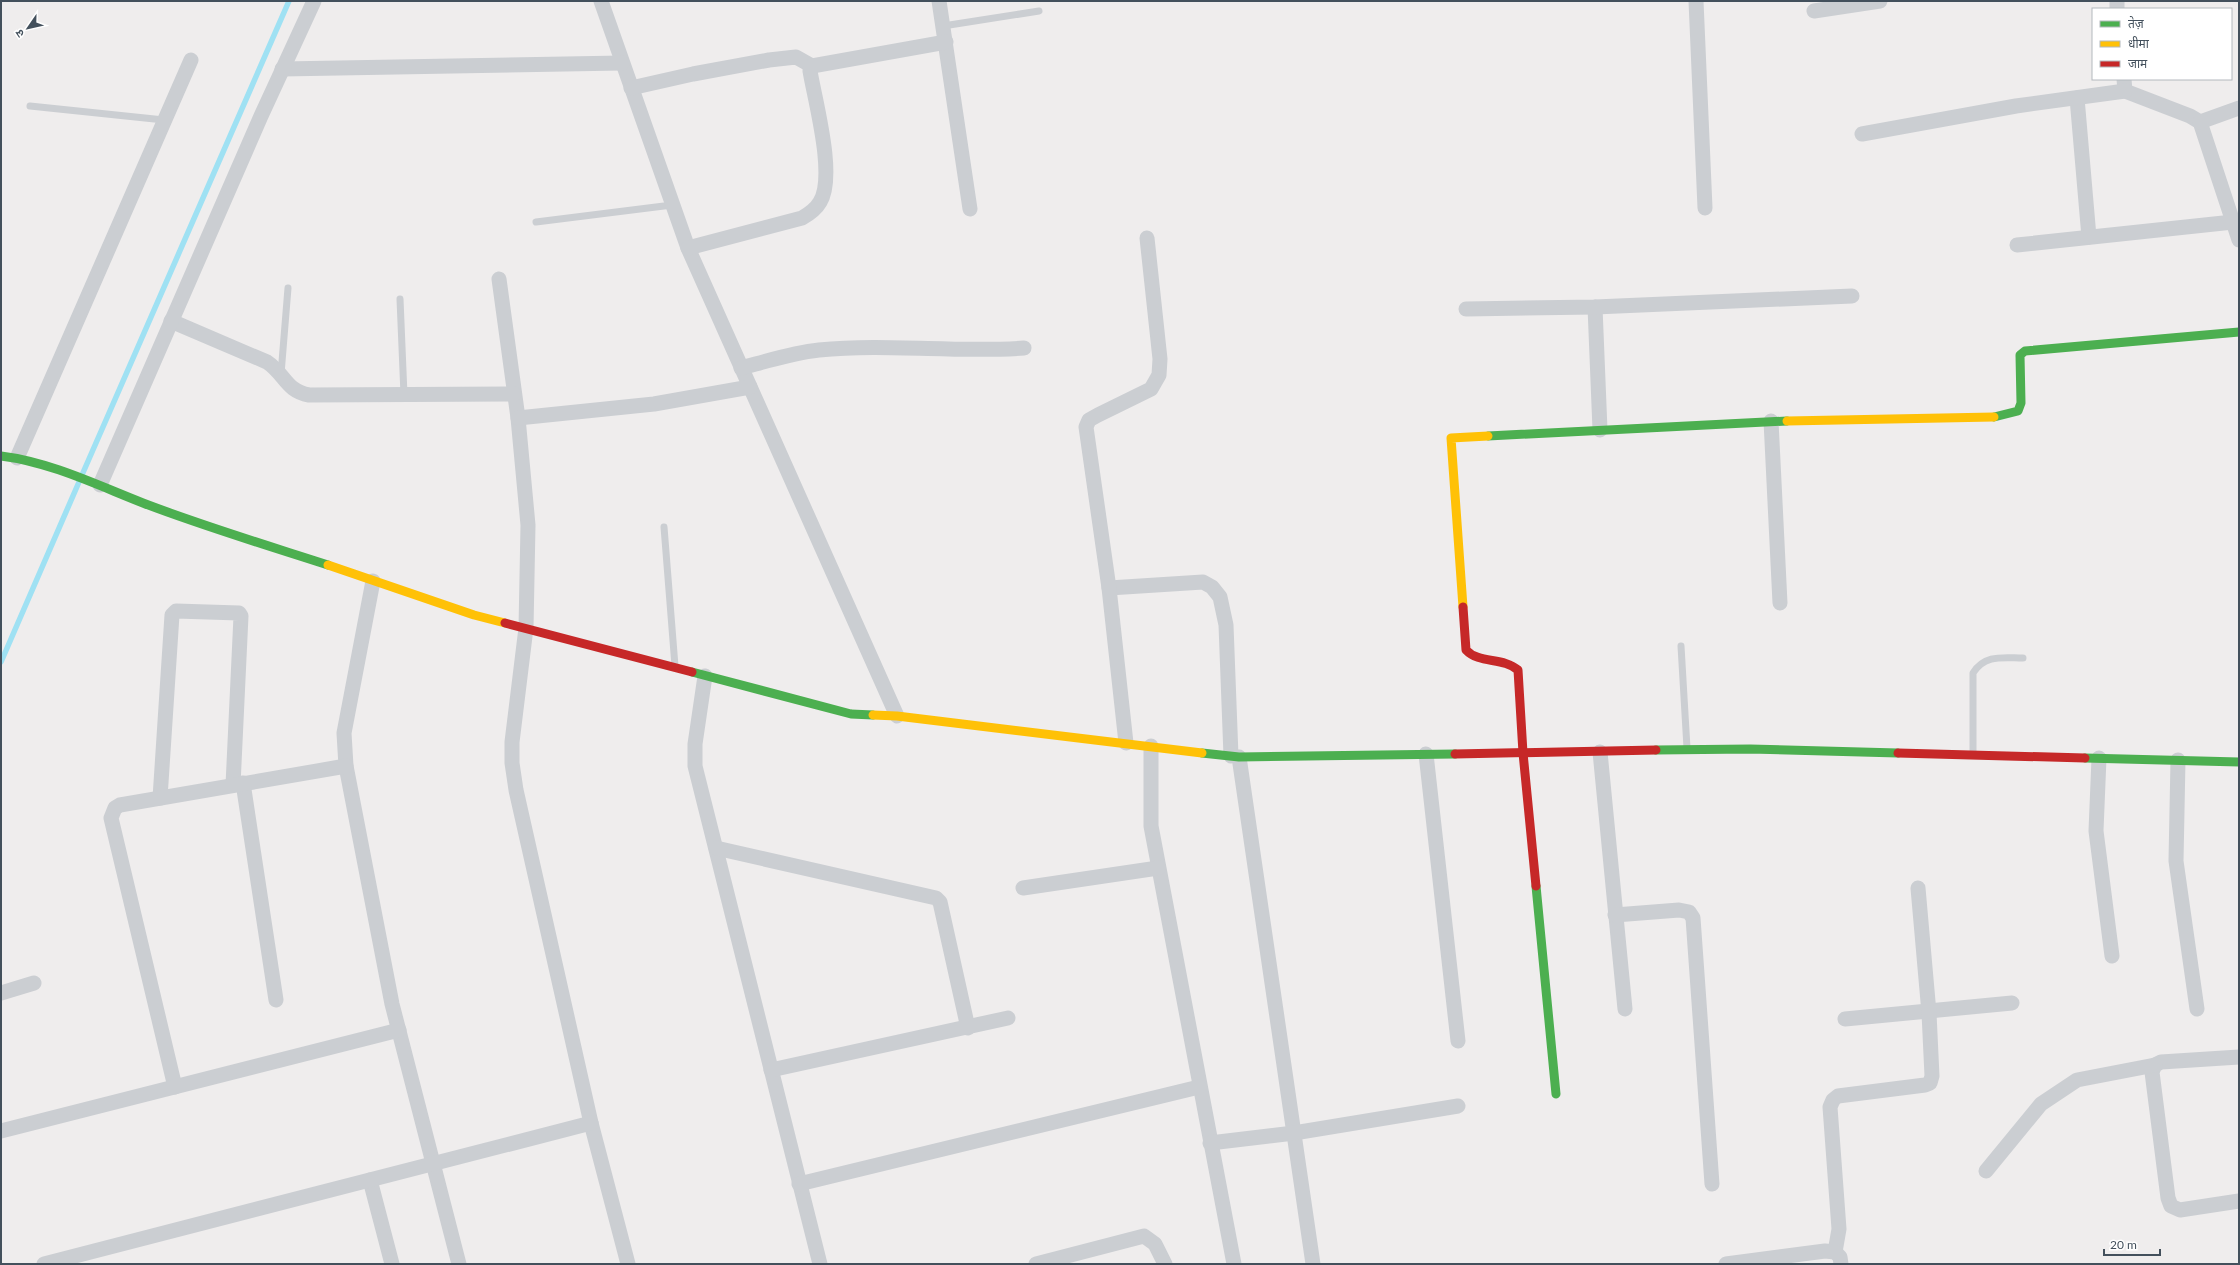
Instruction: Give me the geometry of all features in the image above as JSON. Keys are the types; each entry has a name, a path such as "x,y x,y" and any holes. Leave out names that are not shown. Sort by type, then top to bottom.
{"street":[{"path":"96,484 171,321 282,69 314,1"},
{"path":"601,1 688,248 897,716"},
{"path":"939,1 970,209"},
{"path":"1696,1 1704,208"},
{"path":"1814,11 1880,1"},
{"path":"631,88 693,74 769,60 796,57 812,66 946,42"},
{"path":"17,458 191,60"},
{"path":"282,69 622,63"},
{"path":"688,248 802,218 811,212 821,201 825,190 827,170 810,71 812,66"},
{"path":"1862,134 2016,106 2078,98 2124,85 2200,122 2239,240"},
{"path":"2078,98 2089,237"},
{"path":"2200,122 2239,108"},
{"path":"2017,245 2233,222"},
{"path":"1126,743 1109,588 1086,427 1089,420 1151,389 1159,375 1160,359 1147,238"},
{"path":"499,279 518,418 528,525 526,628 512,763 518,798 590,1124 628,1264"},
{"path":"1466,309 1595,307 1852,296"},
{"path":"1595,307 1600,430"},
{"path":"171,321 267,362 292,390 309,395 514,394"},
{"path":"1556,1094 1523,753 1518,670 1508,662 1471,656 1466,650 1450,442 1451,438 1771,421 2010,415 2018,411 2021,403 2020,355 2025,351 2239,332"},
{"path":"741,368 785,356 819,350 879,348 986,351 1024,348"},
{"path":"518,418 654,404 750,387"},
{"path":"1771,421 1780,603"},
{"path":"1,456 17,458 96,484 142,504 474,615 850,714 897,716 1235,757 1750,749 2239,762"},
{"path":"373,581 344,733 346,766 399,1030 459,1264"},
{"path":"1109,588 1203,582 1212,587 1220,597 1226,625 1235,757 1313,1264"},
{"path":"160,798 172,615 176,611 238,613 242,616 238,784 276,1000"},
{"path":"705,676 695,744 696,766 820,1264"},
{"path":"1151,746 1151,826 1199,1087 1234,1264"},
{"path":"1600,752 1625,1009"},
{"path":"1426,754 1458,1041"},
{"path":"2099,758 2096,831 2112,956"},
{"path":"2178,760 2176,861 2197,1009"},
{"path":"175,1087 111,818 115,808 120,805 346,766"},
{"path":"716,848 936,898 940,902 968,1028"},
{"path":"1023,888 1158,868"},
{"path":"1726,1264 1825,1251 1838,1258 1839,1230 1830,1107 1833,1100 1838,1096 1925,1085 1930,1083 1932,1076 1929,1012 1918,888"},
{"path":"1615,915 1679,910 1689,912 1693,918 1712,1184"},
{"path":"1,993 34,983"},
{"path":"1845,1019 2012,1003"},
{"path":"771,1070 1008,1018"},
{"path":"1,1131 399,1030"},
{"path":"1986,1171 2041,1104 2077,1080 2155,1065 2161,1062 2239,1057"},
{"path":"2155,1065 2152,1072 2168,1198 2171,1206 2180,1210 2239,1200"},
{"path":"800,1184 1199,1087"},
{"path":"1210,1143 1294,1133 1458,1106"},
{"path":"44,1264 590,1124"},
{"path":"370,1180 392,1264"},
{"path":"1036,1264 1144,1236 1155,1244 1165,1264"}],"lane":[{"path":"943,26 1039,11"},
{"path":"30,106 164,120"},
{"path":"536,222 672,204"},
{"path":"281,376 288,288"},
{"path":"400,299 404,394"},
{"path":"664,527 675,668"},
{"path":"1681,646 1687,750"},
{"path":"1973,755 1973,673 1978,664 1988,659 2023,658"}],"waterway":[{"path":"82,475 289,1"},
{"path":"1,662 79,482"}],"traffic: fast":[{"path":"1994,417 2018,411 2021,403 2020,355 2025,351 2239,332"},
{"path":"1488,436 1787,421"},
{"path":"1,456 37,463 91,482 188,520 328,565"},
{"path":"692,672 851,714 873,715"},
{"path":"1656,750 1750,749 1898,753"},
{"path":"1202,753 1239,757 1455,754"},
{"path":"2085,758 2239,762"},
{"path":"1536,886 1556,1094"}],"traffic: slow":[{"path":"1787,421 1994,417"},
{"path":"1463,607 1451,438 1488,436"},
{"path":"328,565 474,615 505,623"},
{"path":"873,715 897,716 1202,753"}],"traffic: jam":[{"path":"1463,607 1466,650 1478,657 1505,663 1518,670 1523,753 1536,886"},
{"path":"505,623 692,672"},
{"path":"1455,754 1656,750"},
{"path":"1898,753 2085,758"}]}
